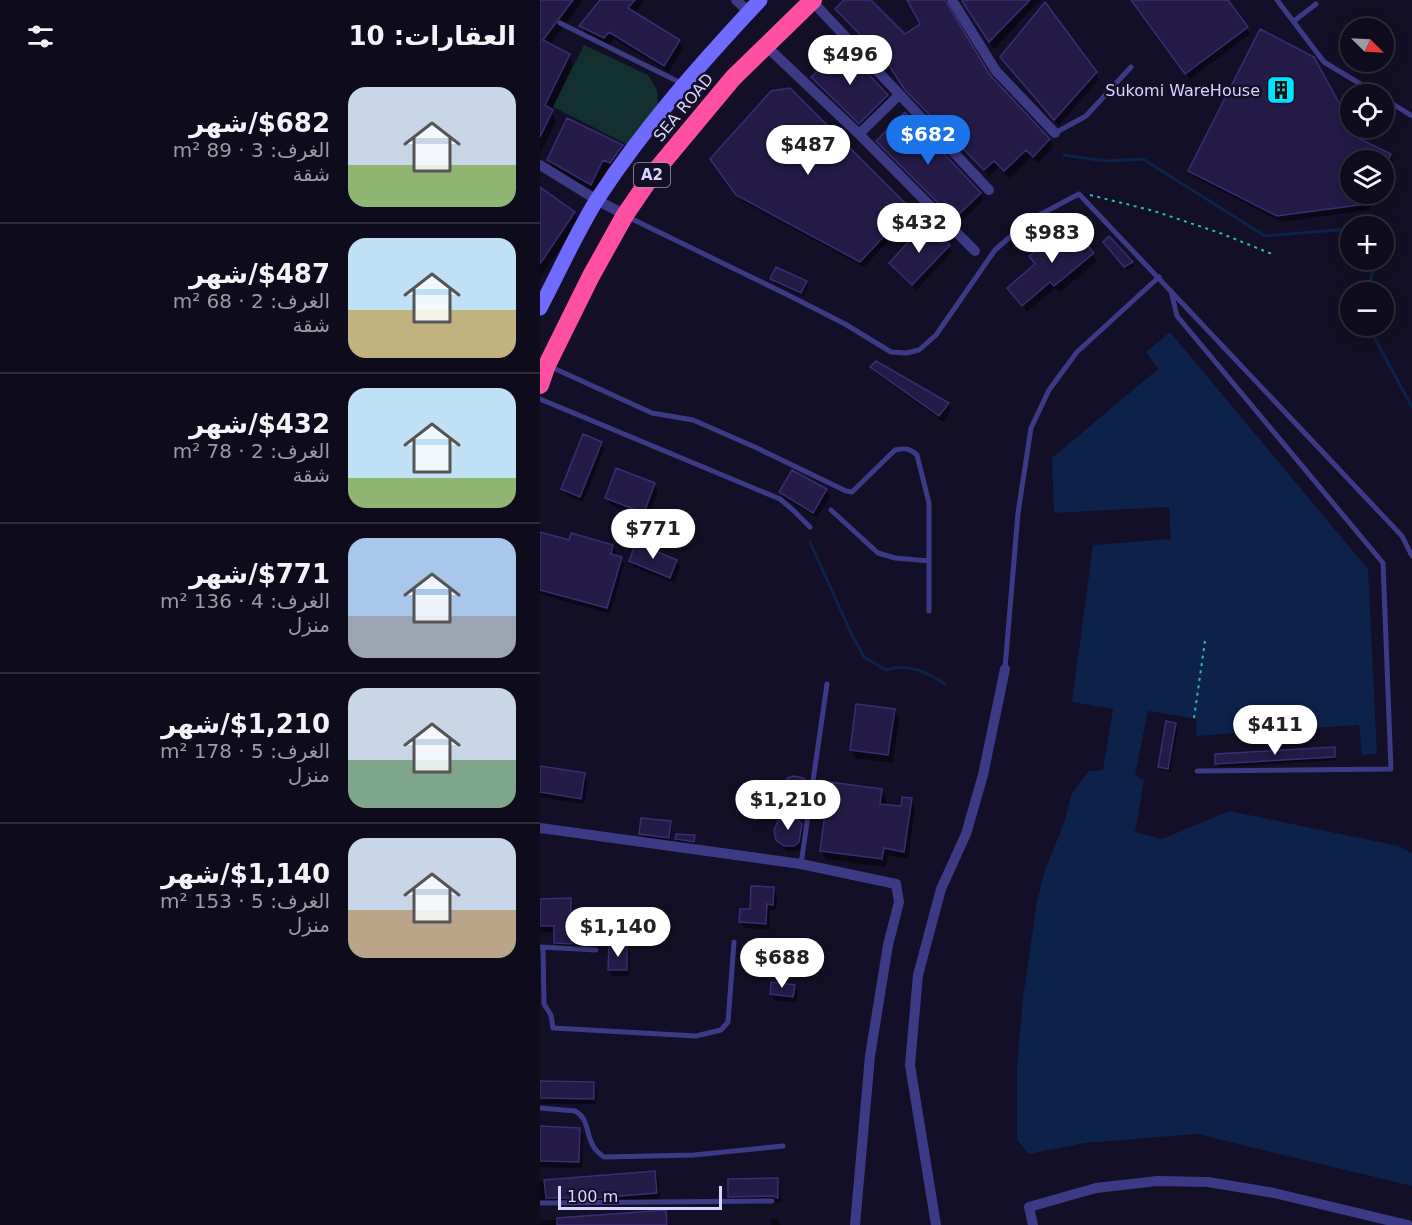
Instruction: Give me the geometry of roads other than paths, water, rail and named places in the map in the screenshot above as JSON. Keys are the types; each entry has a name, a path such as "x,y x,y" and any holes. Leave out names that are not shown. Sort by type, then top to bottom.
{"highway":[{"name":"SEA ROAD","path":"540,385 544,363 625,215 653,174 733,78 813,1"}],"street":[{"path":"736,0 749,12"},
{"path":"540,308 597,200 638,140 683,84 760,0"},
{"path":"952,0 996,71 1055,133"},
{"path":"813,1 989,190"},
{"path":"766,46 859,134 975,251"},
{"path":"859,134 899,95"},
{"path":"540,165 625,215"},
{"path":"936,1225 910,1065 918,975 941,889 966,834 983,775 1005,669"},
{"path":"540,828 801,864 896,884 899,902 888,945 870,1056 855,1225"},
{"path":"1033,1225 1029,1207 1096,1188 1157,1181 1208,1182 1274,1193 1408,1225"}],"lane":[{"path":"1278,0 1324,62 1360,84"},
{"path":"1293,21 1316,4"},
{"path":"560,23 683,84"},
{"path":"1055,133 1086,116 1131,67"},
{"path":"1394,105 1412,116"},
{"path":"625,215 845,324 891,352 906,353 919,350 936,335 995,250 1034,219 1079,194 1402,536 1412,556"},
{"path":"1005,669 1018,513 1031,428 1049,390 1077,352 1159,277"},
{"path":"1171,290 1178,316 1383,563 1391,769 1197,771"},
{"path":"544,363 652,413 693,420 846,491 852,492 895,450 904,448 912,450 917,454 929,503 929,611"},
{"path":"540,399 780,499 810,527"},
{"path":"831,510 878,553 895,558 929,561"},
{"path":"801,864 827,684"},
{"path":"596,950 541,947 544,1004 551,1015 553,1028 696,1036 721,1030 728,1022 734,942"},
{"path":"540,1108 579,1113 584,1118 592,1146 604,1157 694,1155 783,1146"},
{"path":"540,1203 772,1201"}],"water":[{"path":"1170,332 1368,569 1377,754 1362,755 1359,725 1196,736 1197,719 1148,711 1135,775 1144,780 1135,832 1162,839 1229,811 1399,846 1412,853 1412,1186 1197,1134 1085,1143 1029,1154 1017,1140 1017,1066 1023,997 1037,902 1044,873 1064,823 1072,793 1089,771 1103,770 1113,709 1072,702 1093,545 1171,539 1169,507 1054,513 1052,458 1158,369 1146,352"}],"waterway":[{"path":"1064,155 1106,161 1143,159 1265,236 1340,230"},
{"path":"1370,282 1373,270"},
{"path":"1373,336 1412,407"},
{"path":"810,542 864,657 886,670 910,668 945,684"}],"place":[{"name":"Sukomi WareHouse","path":"1281,90"}]}
